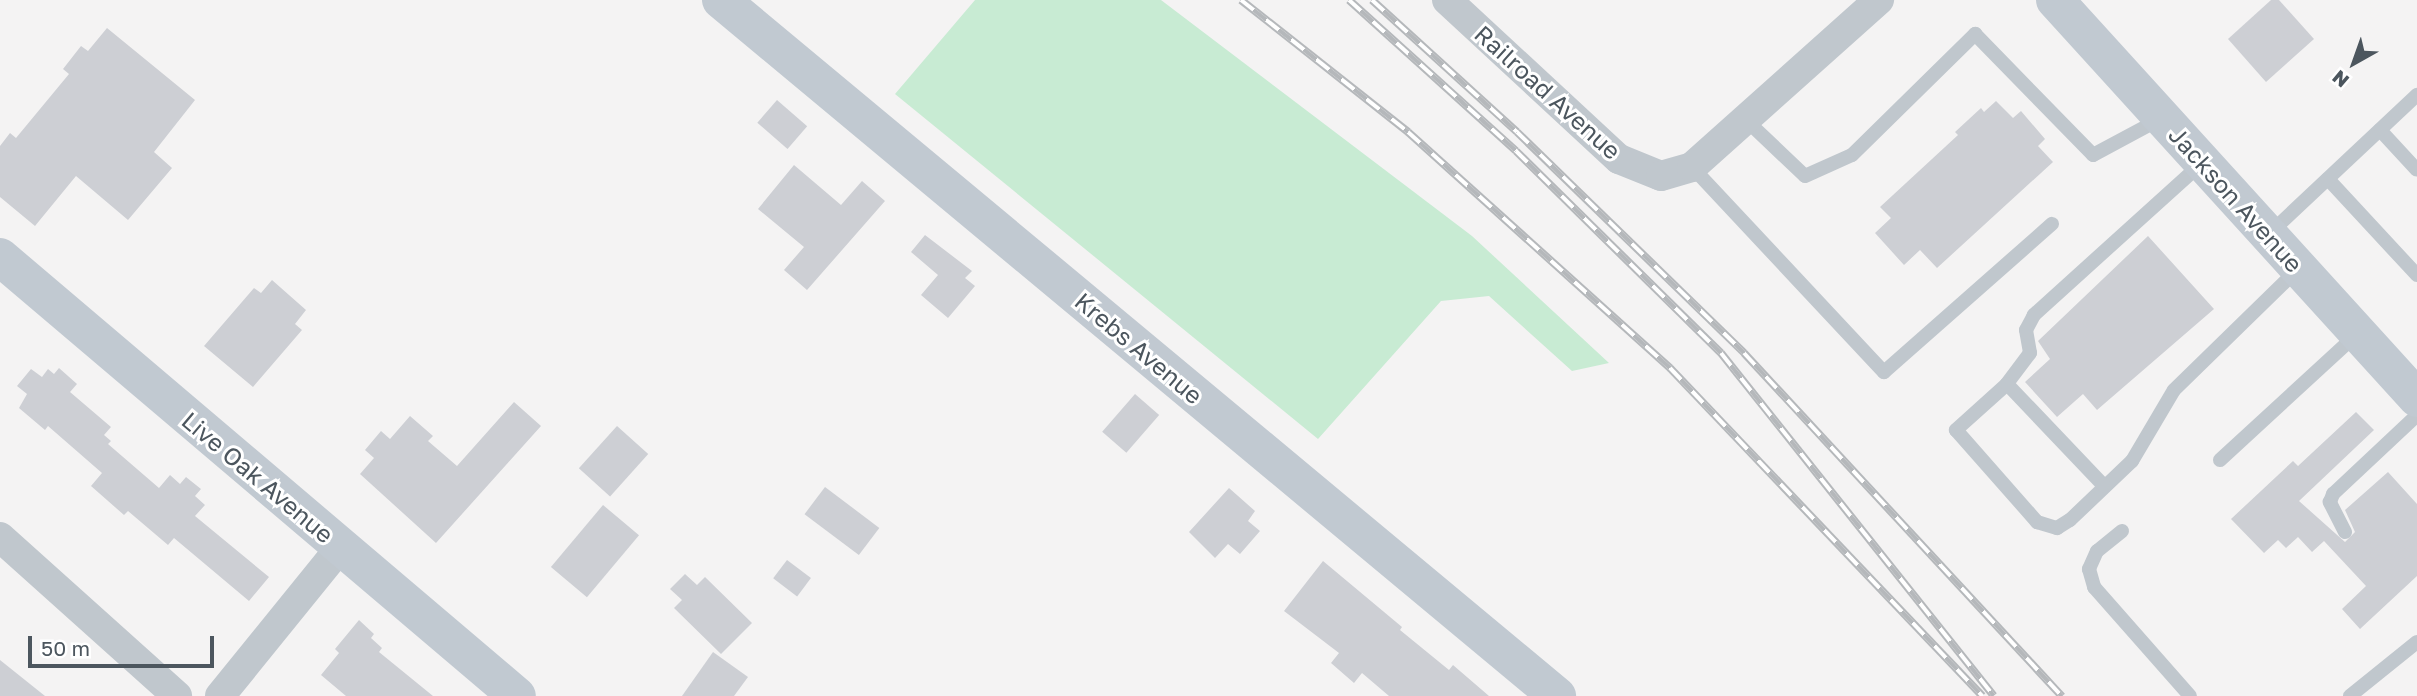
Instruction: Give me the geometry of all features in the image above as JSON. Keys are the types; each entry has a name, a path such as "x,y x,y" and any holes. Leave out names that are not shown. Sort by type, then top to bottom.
{"street":[{"name":"Krebs Avenue","path":"721,0 1557,696"},
{"name":"Railroad Avenue","path":"1447,0 1619,159 1661,176 1692,167 1879,0"},
{"name":"Jackson Avenue","path":"2072,5 2162,118 2417,398"},
{"name":"Live Oak Avenue","path":"0,257 517,696"},
{"path":"0,537 177,696"},
{"path":"220,696 341,548"}],"lane":[{"path":"1737,129 1805,176 1852,155 1975,34 2093,155 2162,118"},
{"path":"2269,235 2417,95"},
{"path":"2380,130 2417,170"},
{"path":"2203,162 2034,315 2026,330 2030,353 2007,384 1956,430 2036,522 2047,528 2070,520 2132,461 2174,390 2299,268"},
{"path":"1692,167 1884,372 2052,224"},
{"path":"2328,179 2417,275"},
{"path":"2220,460 2358,333"},
{"path":"2007,384 2104,486"},
{"path":"2345,532 2334,512 2333,494 2417,415"},
{"path":"2122,531 2097,551 2089,569 2094,587 2190,696"},
{"path":"2350,696 2417,642"}],"green space":[{"path":"975,0 1161,0 1472,236 1609,363 1572,371 1489,296 1441,301 1318,439 895,94"}],"building":[{"path":"2271,0 2279,0 2314,39 2266,82 2228,39"},
{"path":"107,28 195,100 154,152 172,168 128,220 76,176 35,226 0,197 0,146 10,133 16,138 69,74 63,69 81,46 88,51"},
{"path":"777,100 807,126 788,149 757,123"},
{"path":"1996,101 2013,118 2021,111 2045,139 2038,146 2053,162 1937,268 1920,250 1904,265 1875,233 1891,218 1880,207 1958,135 1955,132 1981,108 1984,112"},
{"path":"794,165 841,205 862,181 885,201 807,290 784,270 804,247 758,209"},
{"path":"925,235 972,271 965,278 975,286 948,318 921,295 938,275 911,252"},
{"path":"2148,236 2214,309 2097,410 2083,394 2057,417 2025,382 2050,359 2038,341"},
{"path":"272,280 306,310 295,324 302,330 253,387 204,346 254,288 261,293"},
{"path":"59,368 77,384 70,392 111,427 104,435 111,441 108,444 159,488 170,475 180,484 186,477 201,489 195,496 205,505 195,516 269,577 249,601 174,538 168,545 128,511 124,515 91,486 102,473 48,426 45,430 19,408 27,394 17,386 31,369 42,377 48,369 54,374"},
{"path":"1135,394 1159,415 1126,453 1102,432"},
{"path":"514,402 541,426 436,543 360,474 374,458 365,450 381,431 390,439 410,416 433,436 428,441 457,466"},
{"path":"2356,412 2374,430 2299,501 2345,542 2355,532 2345,510 2388,472 2417,504 2417,576 2360,629 2342,609 2366,586 2324,541 2312,552 2298,537 2286,548 2278,540 2264,553 2231,519 2293,461 2298,466"},
{"path":"617,426 648,454 610,496 579,468"},
{"path":"825,487 879,528 859,555 805,514"},
{"path":"1229,488 1255,511 1248,521 1260,531 1240,554 1228,544 1215,558 1189,532"},
{"path":"603,505 639,535 587,597 551,567"},
{"path":"787,560 811,578 797,596 773,578"},
{"path":"1323,561 1449,670 1453,665 1489,696 1389,696 1362,673 1354,683 1331,663 1339,653 1284,611"},
{"path":"685,574 697,585 705,577 752,623 721,654 674,608 682,600 670,589"},
{"path":"359,620 374,634 371,638 382,648 379,652 433,696 346,696 321,675 339,653 335,649"},
{"path":"713,652 748,677 734,696 682,696"},
{"path":"0,660 45,696 0,696"}],"railway":[{"path":"1241,0 1408,132 1670,368 1982,696"},
{"path":"1349,0 1516,151 1721,353 1994,696"},
{"path":"1372,0 1517,132 1744,353 2062,696"}]}
